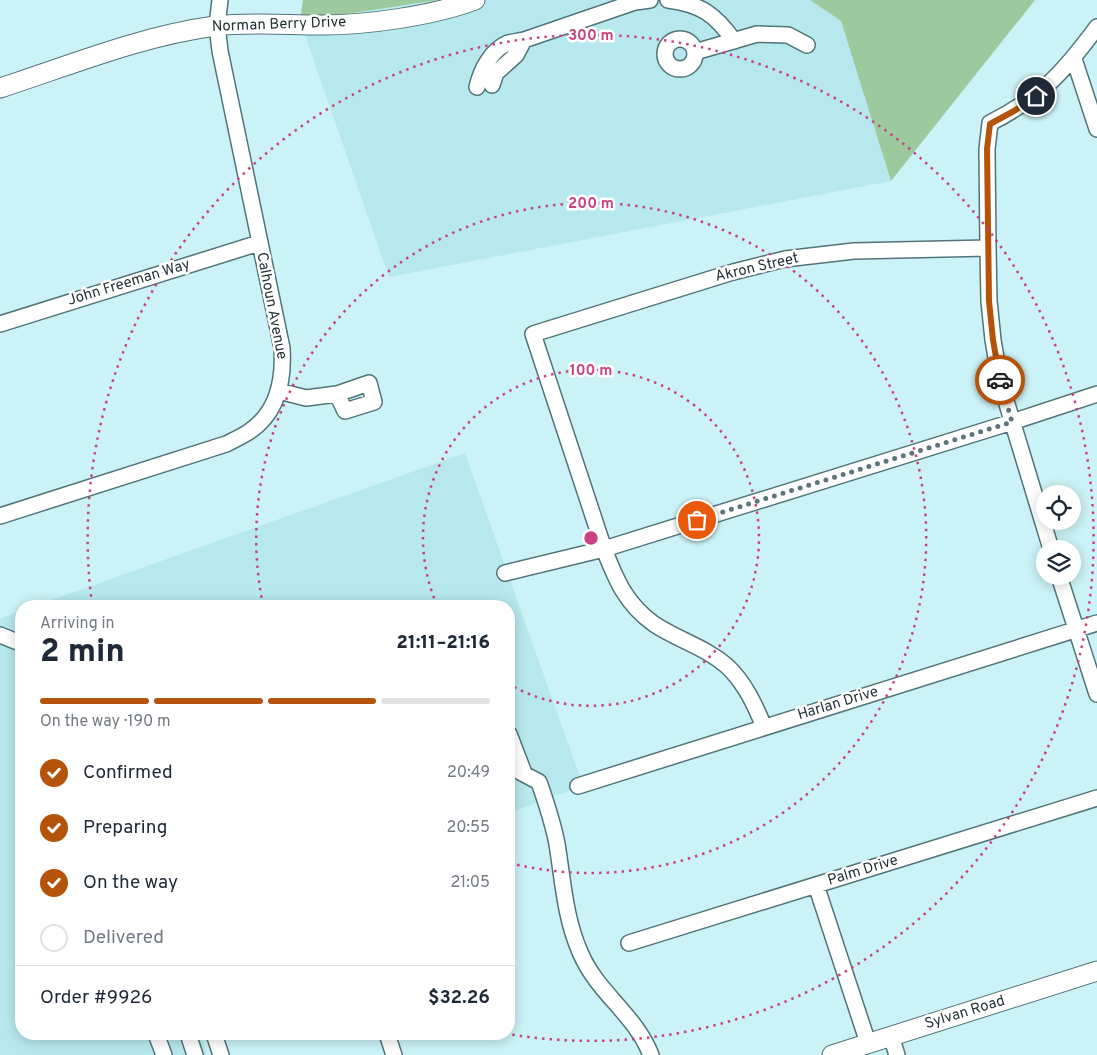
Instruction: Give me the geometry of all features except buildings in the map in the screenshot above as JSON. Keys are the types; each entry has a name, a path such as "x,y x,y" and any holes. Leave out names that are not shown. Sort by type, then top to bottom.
{"main road":[{"name":"Norman Berry Drive","path":"0,88 141,41 178,32 217,26 252,24 325,25 382,20 432,13 475,0"},
{"name":"Sylvan Road","path":"832,1055 1097,971"}],"street":[{"name":"Calhoun Avenue","path":"0,516 226,444 250,431 263,419 274,404 279,391 283,370 282,348 220,51 217,26 220,0"},
{"path":"477,87 480,74 489,59 507,44 635,2 650,0"},
{"path":"668,0 682,2 705,11 722,24 734,41"},
{"path":"1048,540 1000,381 993,340 989,301 987,149 990,124 1036,96 1056,78 1074,59 1097,27"},
{"path":"695,52 757,34 788,35 807,45"},
{"path":"492,85 496,73 516,55 524,40"},
{"path":"1074,59 1097,129"},
{"name":"John Freeman Way","path":"0,324 259,243"},
{"name":"Akron Street","path":"604,549 533,334 733,272 785,259 854,251 988,248"},
{"path":"279,391 306,398 337,394"},
{"path":"505,573 604,549 1097,394"},
{"path":"604,549 616,581 632,605 655,624 704,650 728,667 750,695 764,727"},
{"path":"1062,585 1097,694"},
{"name":"Harlan Drive","path":"578,786 1097,623"},
{"path":"0,635 15,641"},
{"path":"515,771 539,782 554,830 565,900 579,951 595,980 638,1031 647,1044 651,1055"},
{"name":"Palm Drive","path":"629,943 1097,798"},
{"path":"816,886 868,1043"},
{"path":"891,1036 897,1055"},
{"path":"158,1040 164,1055"},
{"path":"190,1040 195,1055"},
{"path":"216,1040 221,1055"},
{"path":"389,1040 394,1055"}],"shaded area":[{"path":"438,0 810,0 841,21 891,181 389,277 300,21"},
{"path":"465,453 583,786 515,811 515,600 52,600"},
{"path":"15,613 15,1040 202,1040 207,1055 0,1055 0,619"}],"green space":[{"path":"303,0 438,0 300,21"},
{"path":"810,0 1035,0 891,181 841,21"}],"way so far":[{"path":"697,520 1012,422 1000,380"}],"route":[{"path":"1000,380 989,301 987,149 990,124 1036,96"}]}
